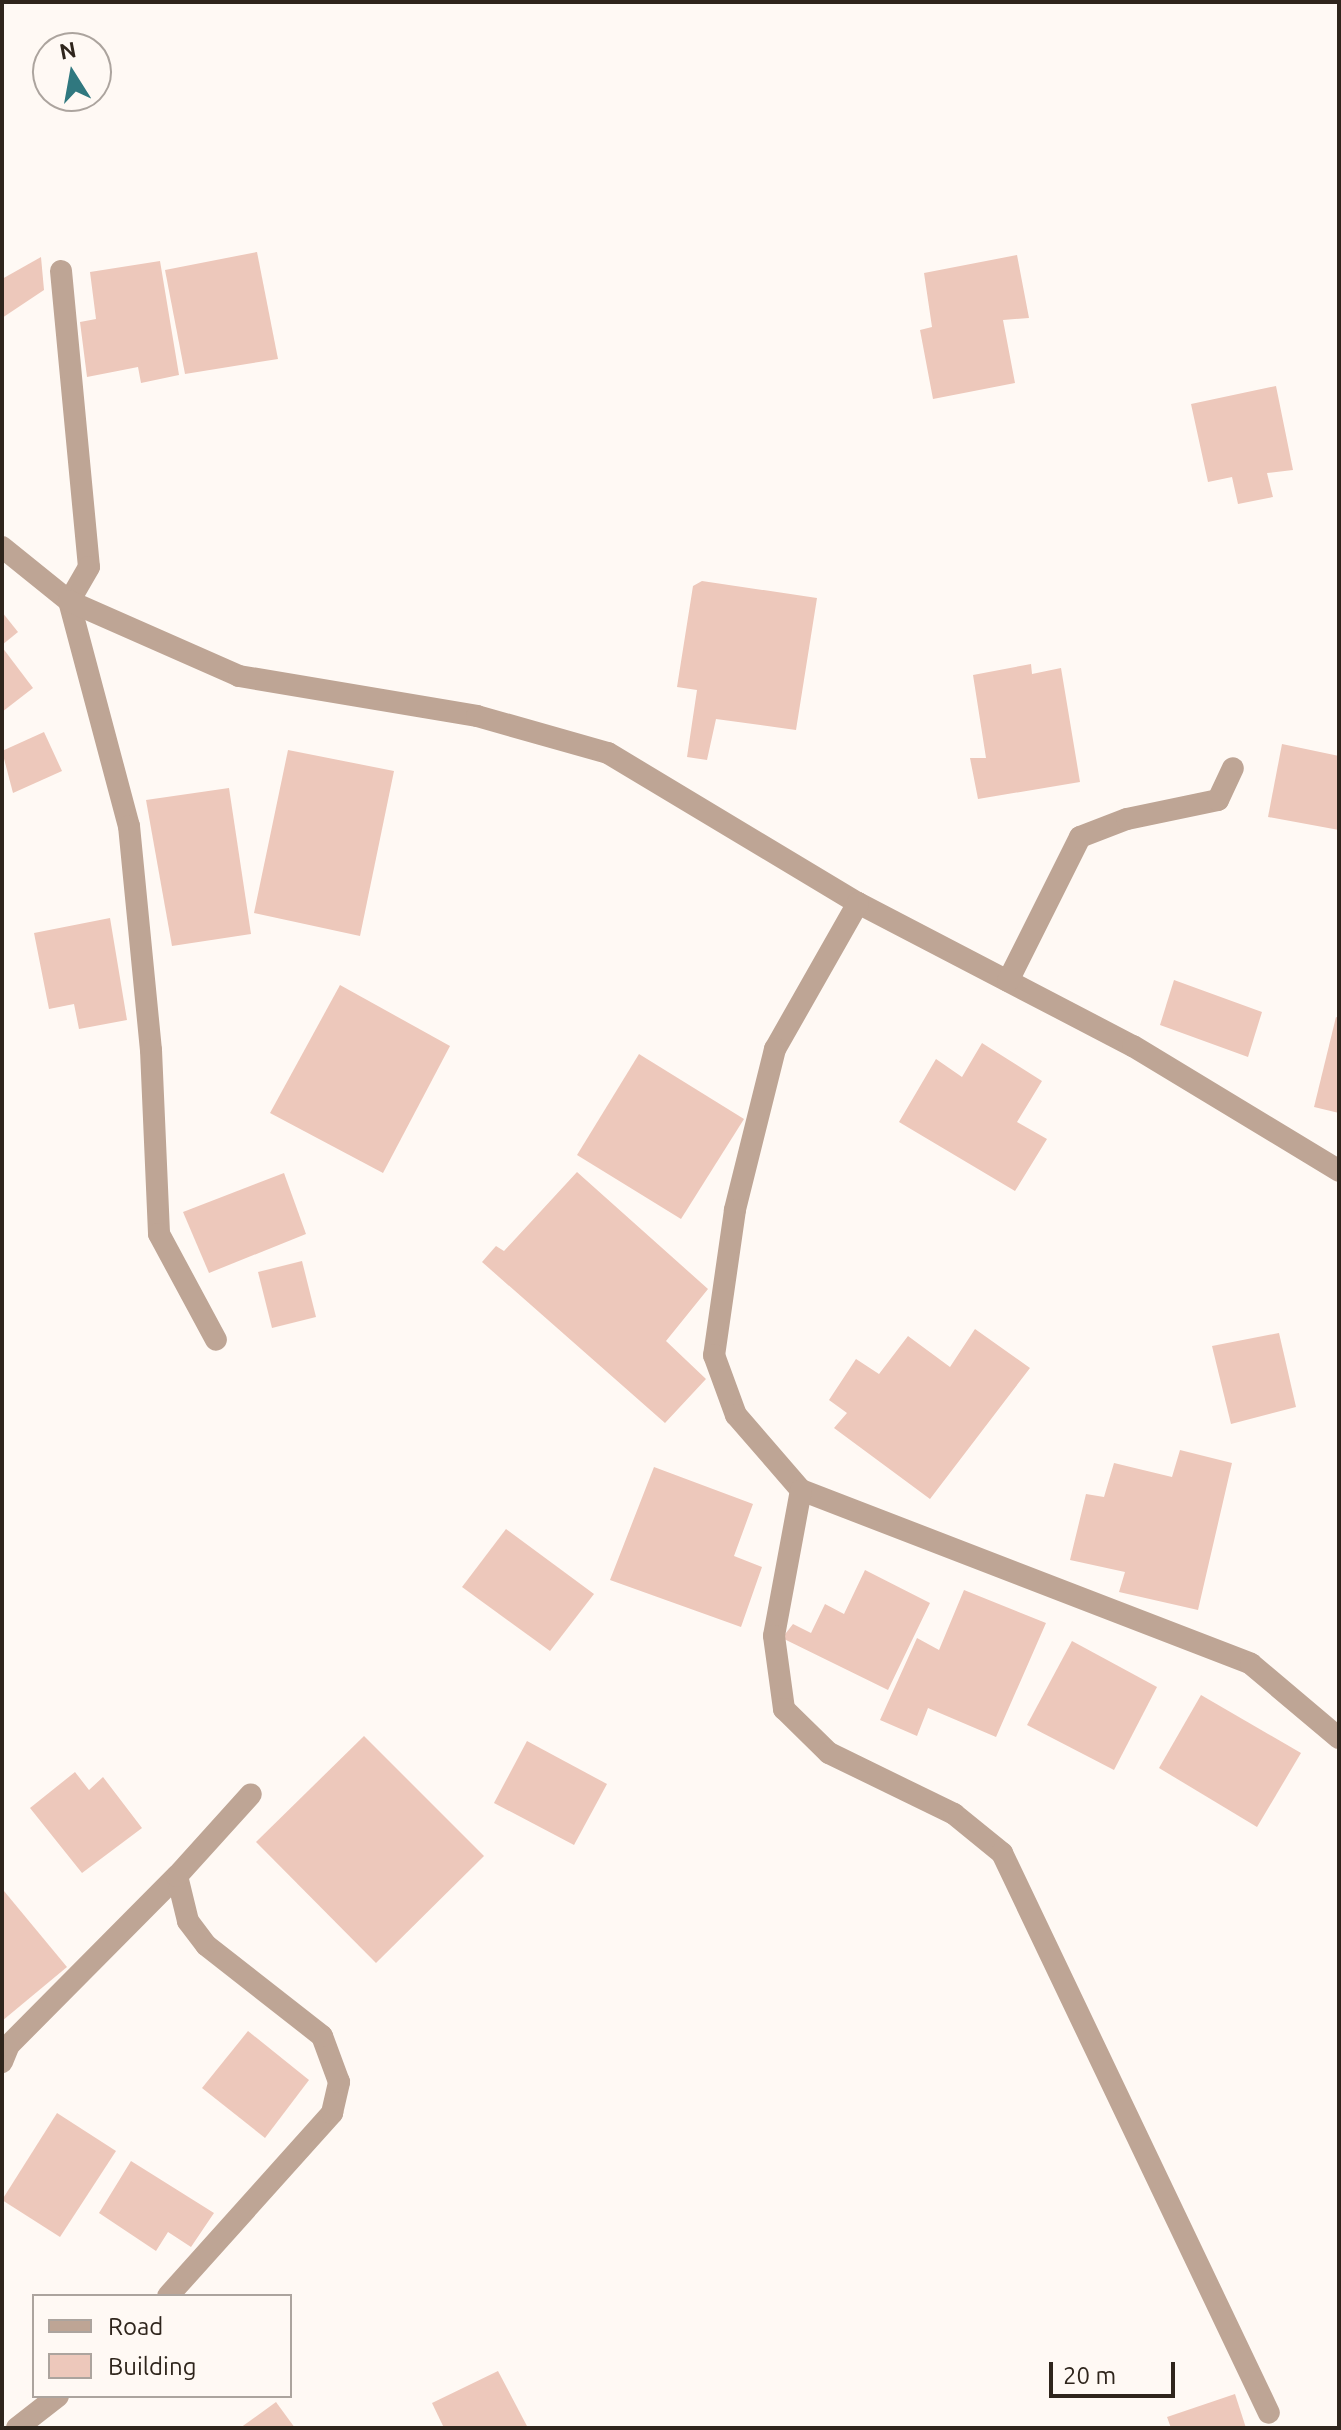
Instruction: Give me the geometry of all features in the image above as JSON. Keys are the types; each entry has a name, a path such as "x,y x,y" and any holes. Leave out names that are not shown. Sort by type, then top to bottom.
{"street":[{"path":"61,271 89,567 69,601 129,826 151,1050 159,1234 216,1340"},
{"path":"2,547 69,601 239,676 477,716 608,753 858,903 1008,981 1339,1171"},
{"path":"1008,981 1080,837 1127,819 1218,800 1233,768"},
{"path":"858,903 775,1049 735,1210 714,1355 736,1415 801,1490 1251,1664 1339,1738"},
{"path":"801,1490 774,1636 784,1709 829,1753 954,1814 1002,1853 1269,2413"},
{"path":"2,2062 9,2045 177,1876 251,1794"},
{"path":"170,2294 332,2113 339,2082 322,2036 206,1945 188,1921 177,1876"},
{"path":"17,2428 55,2398"}],"building":[{"path":"257,252 278,359 185,374 165,270"},
{"path":"1017,255 1029,318 1003,320 1015,383 933,399 920,330 932,327 924,273"},
{"path":"41,257 44,290 2,318 2,279"},
{"path":"160,261 179,375 141,383 138,367 87,377 80,322 96,319 90,272"},
{"path":"1276,386 1293,470 1267,473 1273,497 1238,504 1232,477 1208,482 1191,404"},
{"path":"702,581 817,598 796,730 716,719 707,760 687,757 697,690 677,687 693,586"},
{"path":"2,612 18,632 2,645"},
{"path":"2,647 33,688 2,712"},
{"path":"1031,664 1032,674 1061,668 1080,782 978,799 970,758 986,758 973,675"},
{"path":"44,732 62,771 13,793 2,751"},
{"path":"1282,744 1339,756 1339,830 1268,817"},
{"path":"288,750 394,771 360,936 254,913"},
{"path":"229,788 251,934 172,946 146,800"},
{"path":"110,918 127,1020 79,1029 74,1004 49,1009 34,933"},
{"path":"1174,980 1262,1012 1248,1057 1160,1025"},
{"path":"340,985 450,1046 383,1173 270,1113"},
{"path":"1336,1017 1339,1018 1339,1113 1314,1107"},
{"path":"982,1043 1042,1081 1017,1122 1047,1139 1015,1191 899,1122 936,1059 962,1077"},
{"path":"639,1054 744,1119 681,1219 577,1155"},
{"path":"577,1172 708,1289 666,1341 706,1379 665,1423 482,1262 496,1246 504,1251"},
{"path":"284,1173 306,1234 209,1273 183,1212"},
{"path":"302,1261 316,1317 272,1328 258,1272"},
{"path":"975,1329 1030,1368 930,1499 834,1428 847,1413 829,1400 856,1359 879,1374 908,1336 950,1367"},
{"path":"1279,1333 1296,1407 1231,1424 1212,1346"},
{"path":"1180,1450 1232,1463 1198,1610 1119,1592 1125,1572 1070,1560 1086,1494 1104,1497 1114,1463 1172,1477"},
{"path":"654,1467 753,1504 734,1556 762,1567 741,1627 610,1580"},
{"path":"506,1529 594,1594 550,1651 462,1587"},
{"path":"865,1570 930,1603 888,1690 782,1638 793,1624 811,1633 825,1604 844,1614"},
{"path":"964,1590 1046,1623 996,1737 928,1708 917,1736 880,1720 917,1638 939,1650"},
{"path":"1072,1641 1157,1687 1114,1770 1027,1725"},
{"path":"1201,1695 1301,1753 1257,1827 1159,1768"},
{"path":"364,1736 484,1856 376,1963 256,1842"},
{"path":"527,1741 607,1784 574,1845 494,1803"},
{"path":"75,1772 89,1790 103,1777 142,1828 82,1873 30,1808"},
{"path":"2,1892 67,1967 2,2021"},
{"path":"248,2031 309,2080 265,2138 202,2088"},
{"path":"57,2113 116,2151 60,2237 2,2200"},
{"path":"131,2161 214,2213 191,2247 168,2232 156,2251 99,2213"},
{"path":"498,2371 528,2428 444,2428 432,2403"},
{"path":"1235,2394 1246,2428 1171,2428 1167,2417"},
{"path":"276,2402 295,2428 240,2428"}]}
